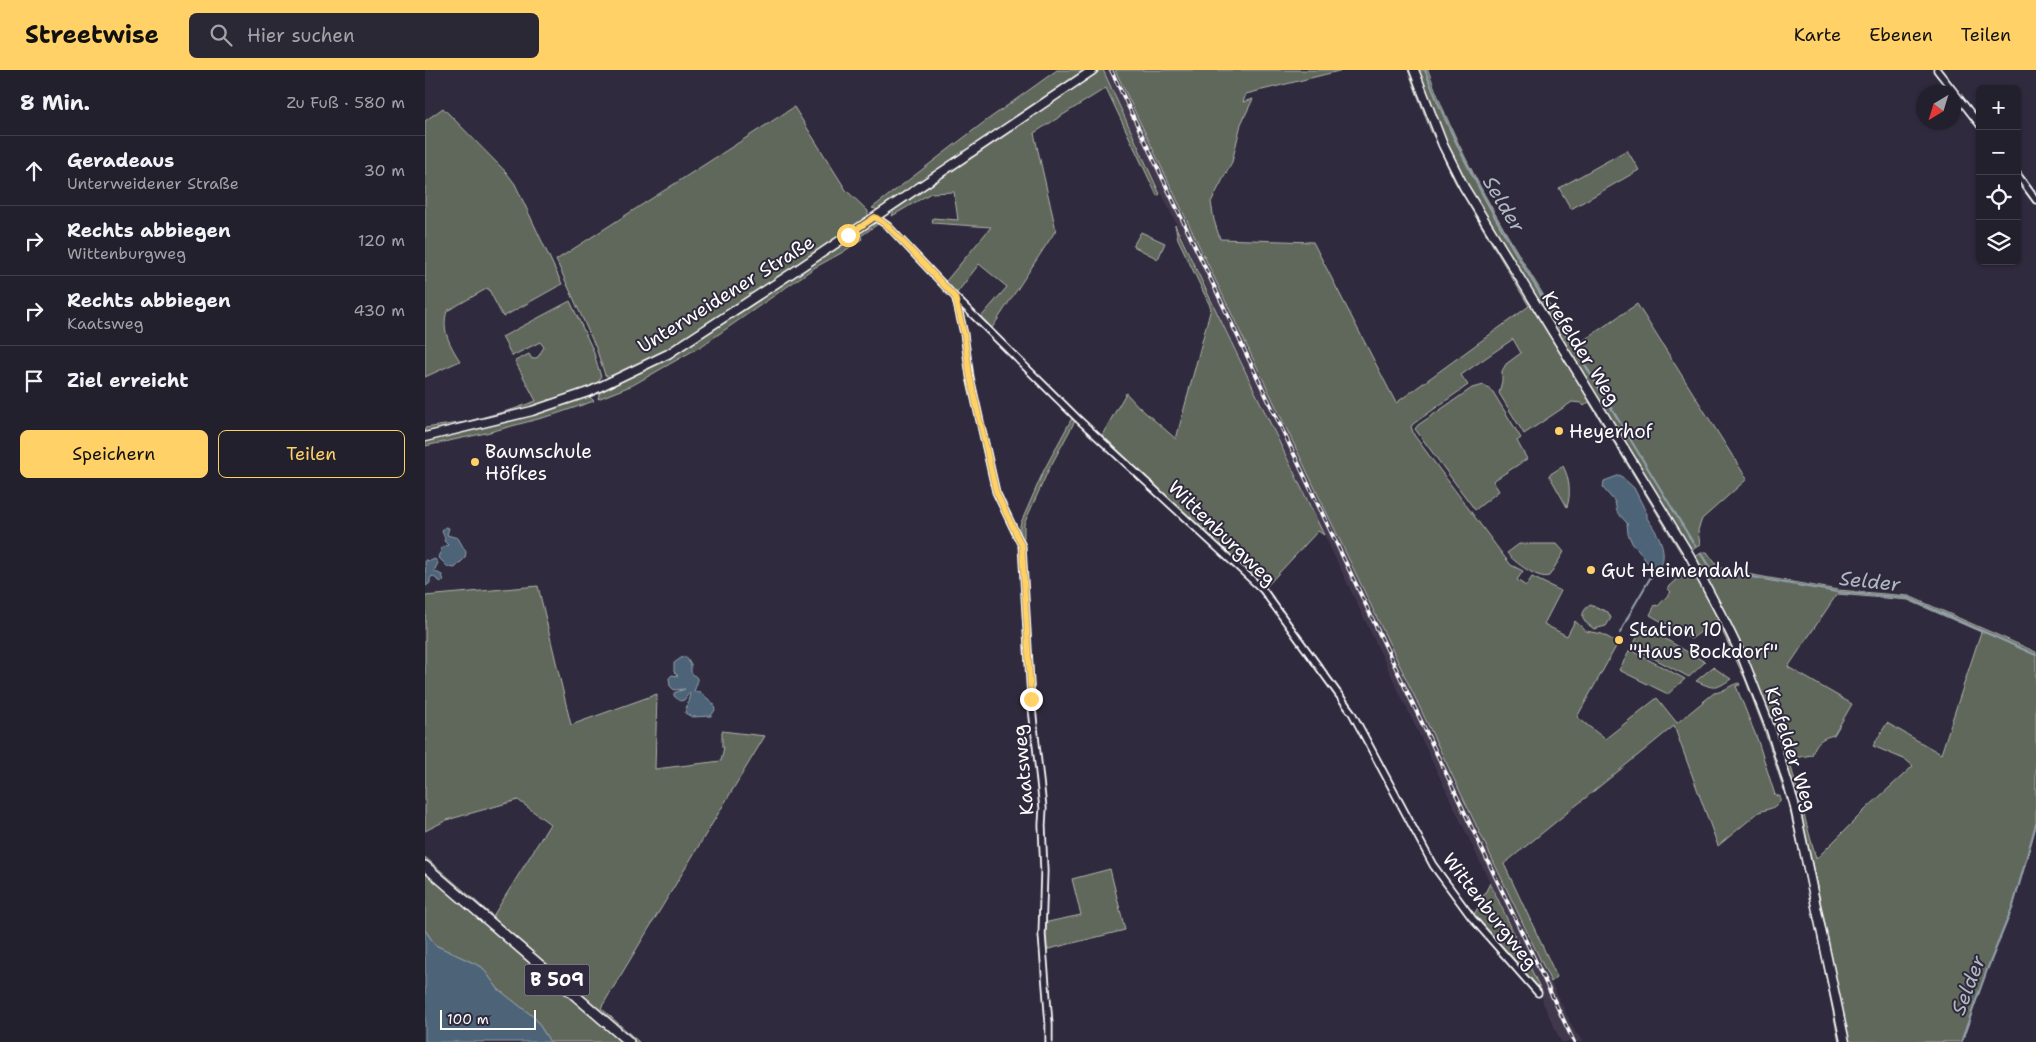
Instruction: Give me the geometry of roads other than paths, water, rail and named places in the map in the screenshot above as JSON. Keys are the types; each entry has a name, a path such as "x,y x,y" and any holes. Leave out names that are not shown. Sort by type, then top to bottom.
{"main road":[{"name":"B 509","path":"425,866 629,1042"}],"street":[{"name":"Unterweidener Straße","path":"425,437 532,411 591,390 659,358 875,217 1092,70"},
{"name":"Krefelder Weg","path":"1414,70 1443,145 1464,187 1676,533 1744,661 1771,730 1794,803 1845,1042"},
{"path":"1937,70 1976,120"},
{"path":"2018,175 2036,200"},
{"name":"Wittenburgweg","path":"875,217 888,226 955,297 1077,418 1263,590 1352,714 1433,865 1472,918 1538,993"},
{"name":"Kaatsweg","path":"955,297 964,334 970,377 996,492 1022,546 1031,699 1043,808 1044,871 1041,934 1049,1042"}],"water":[{"path":"1620,475 1634,488 1647,514 1647,518 1660,541 1663,553 1661,566 1656,568 1646,561 1633,545 1628,534 1627,523 1617,512 1615,502 1603,488 1604,481"},
{"path":"445,527 449,528 447,535 458,538 466,552 465,558 455,568 448,567 438,557 442,548 448,545 444,541 442,531"},
{"path":"435,559 438,563 434,571 442,575 444,581 441,582 432,576 430,583 426,586 425,560"},
{"path":"686,657 691,665 691,672 697,678 694,691 700,692 714,704 715,710 711,716 692,717 685,713 690,694 680,701 674,696 674,693 685,689 674,690 670,686 669,678 672,675 678,676 674,672 674,663"},
{"path":"425,930 435,945 482,967 498,989 535,1018 550,1042 425,1042"}],"waterway":[{"name":"Selder","path":"1425,70 1473,177 1531,279 1572,345"},
{"name":"Selder","path":"1579,355 1695,546"},
{"name":"Selder","path":"1701,554 1711,570 1837,592 1908,598 2036,655"},
{"path":"1631,611 1656,568"},
{"path":"1620,633 1630,613"},
{"name":"Selder","path":"1961,1042 2013,906 2036,824"}],"railway":[{"path":"1111,70 1574,1042"}],"place":[{"name":"Heyerhof","path":"1559,431"},
{"name":"Baumschule Höfkes","path":"475,462"},
{"name":"Gut Heimendahl","path":"1591,570"},
{"name":"Station 10 \"Haus Bockdorf\"","path":"1619,640"}]}
